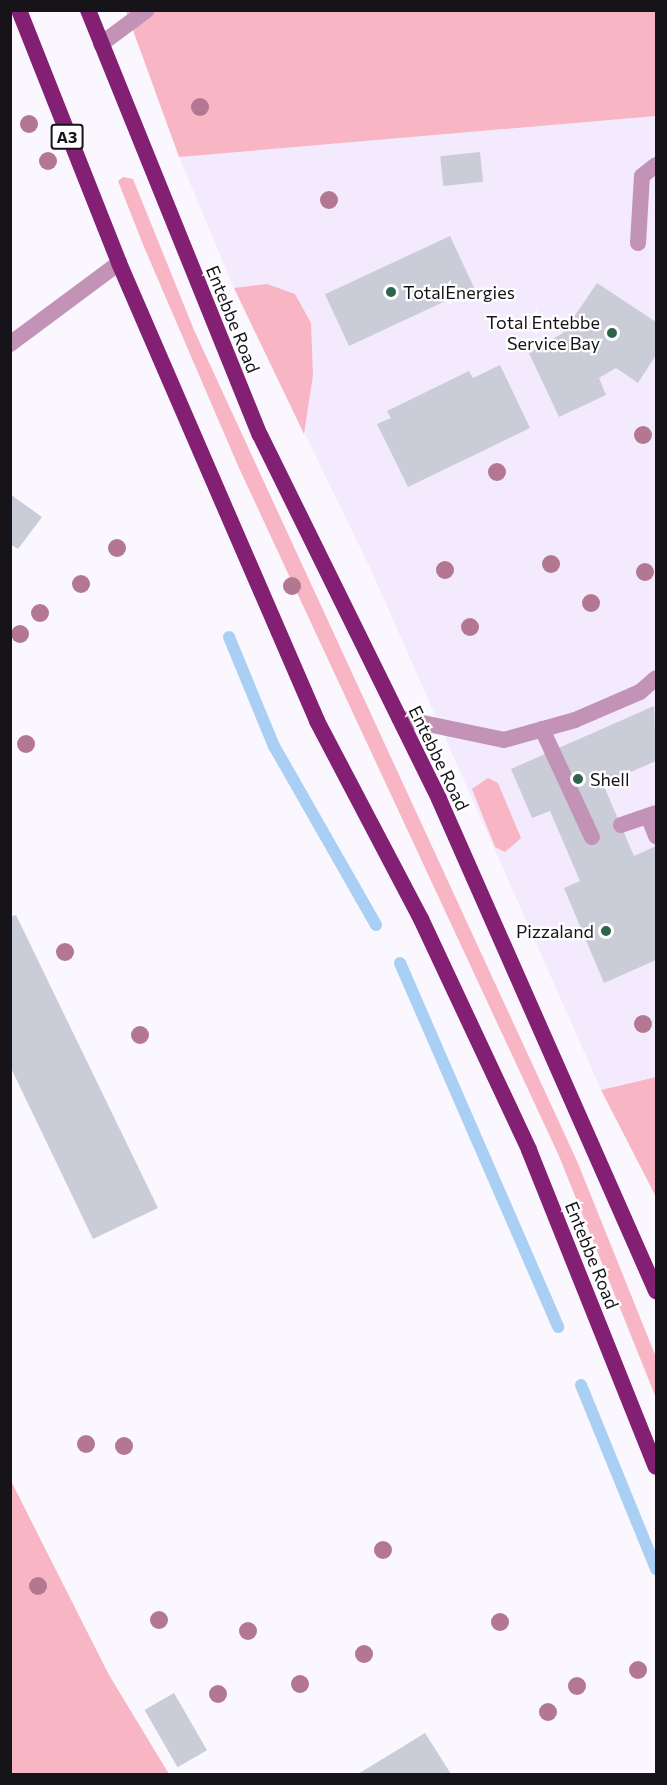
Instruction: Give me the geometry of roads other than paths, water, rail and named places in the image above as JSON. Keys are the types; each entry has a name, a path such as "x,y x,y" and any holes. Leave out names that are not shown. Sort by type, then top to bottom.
{"highway":[{"name":"A3","path":"19,10 119,263"},
{"name":"Entebbe Road","path":"88,10 260,435 399,718 657,1291"},
{"name":"Entebbe Road","path":"119,263 317,721 422,919 484,1060 529,1150 657,1467"}],"street":[{"path":"101,44 147,10"},
{"path":"638,243 642,176 657,165"},
{"path":"10,344 119,263"},
{"path":"399,718 504,740 542,729 639,692 657,678"},
{"path":"542,729 592,837"},
{"path":"621,825 652,814 657,836"}],"waterway":[{"path":"229,637 274,746 376,925"},
{"path":"400,963 558,1327"},
{"path":"581,1385 656,1569"}],"place":[{"name":"TotalEnergies","path":"391,292"},
{"name":"Total Entebbe Service Bay","path":"612,333"},
{"name":"Shell","path":"578,779"},
{"name":"Pizzaland","path":"606,931"}]}
